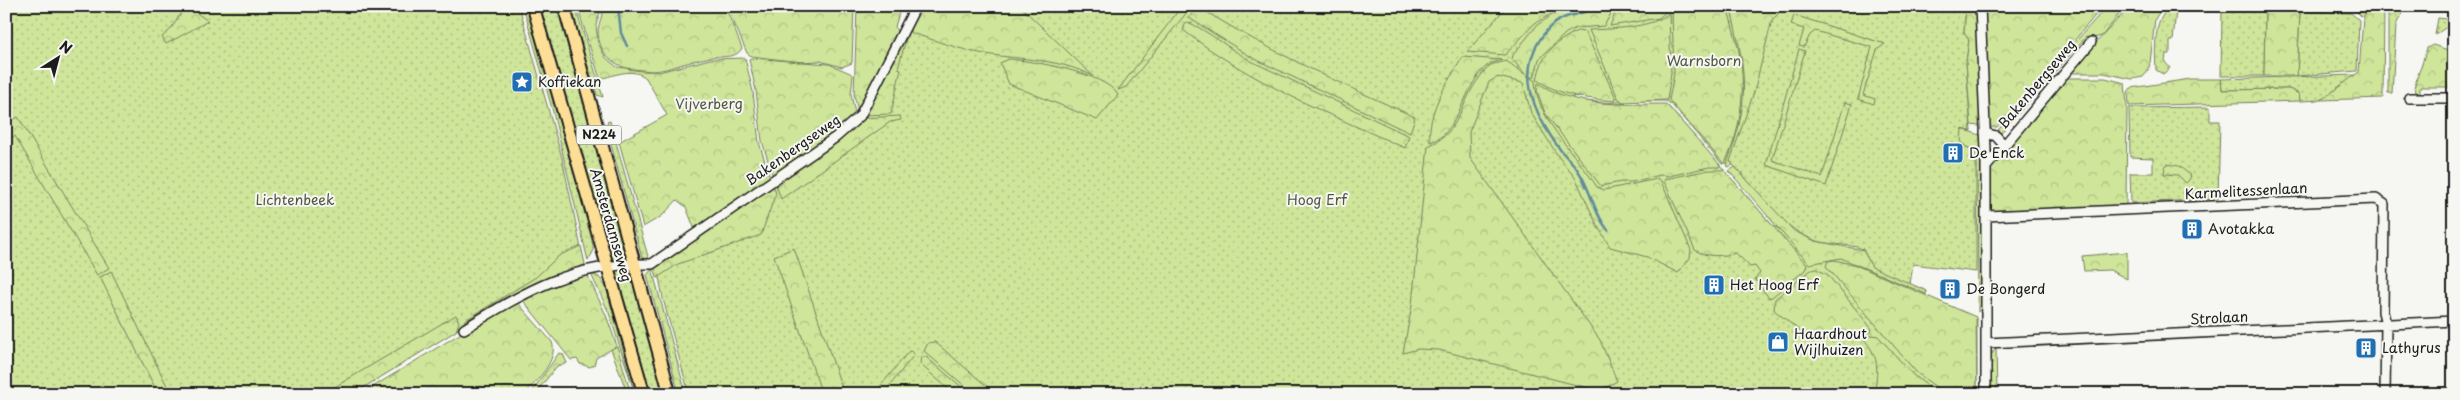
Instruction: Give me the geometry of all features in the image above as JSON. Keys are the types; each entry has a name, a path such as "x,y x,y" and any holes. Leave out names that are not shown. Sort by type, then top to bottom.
{"main road":[{"name":"Amsterdamseweg","path":"533,6 644,394"},
{"name":"Amsterdamseweg","path":"564,6 670,394"}],"street":[{"name":"Bakenbergseweg","path":"464,329 539,285 588,269 656,262 856,121 916,6"},
{"name":"Bakenbergseweg","path":"1980,6 1986,167 1986,394"},
{"name":"Bakenbergseweg","path":"1986,167 2091,42"},
{"path":"2409,98 2454,98"},
{"name":"Bakenbergseweg","path":"1985,133 1996,136 2004,145"},
{"name":"Karmelitessenlaan","path":"1986,216 2376,198 2384,204 2383,312 2386,324"},
{"name":"Strolaan","path":"1986,343 2454,321"},
{"path":"2385,394 2386,324"}],"green space":[{"name":"Lichtenbeek","path":"6,6 519,6 562,158 584,262 515,294 353,394 6,394"},
{"path":"170,6 187,6 208,21 166,44 162,37 170,30 181,14"},
{"path":"523,6 529,6 564,131 593,245 593,252 588,261 553,112"},
{"path":"538,6 558,6 629,262 613,264"},
{"path":"568,6 575,6 603,97 597,95 589,68 582,55"},
{"name":"Vijverberg","path":"577,6 602,6 596,25 598,43 606,58 617,67 659,72 710,59 745,58 753,92 759,142 770,178 695,230 686,207 677,200 662,216 643,227 619,142 667,115 646,78 641,75 630,72 600,79"},
{"path":"604,6 725,6 742,48 740,52 733,55 711,57 666,69 655,71 632,70 613,61 605,54 600,45 598,29"},
{"path":"727,6 854,6 852,63 842,67 820,61 799,62 751,56 747,53"},
{"path":"857,6 901,6 895,27 899,35 858,111 854,95"},
{"path":"919,6 1020,6 1093,76 1080,70 1040,60 976,52 911,33 908,26"},
{"name":"Hoog Erf","path":"920,6 1966,6 1964,33 1969,39 1966,62 1971,131 1962,129 1966,147 1976,150 1976,272 1913,264 1910,284 1927,291 1925,296 1977,320 1977,394 689,394 663,299 657,266 851,129","holes":["1572,96 1614,101 1666,101 1671,104 1722,164 1730,162 1789,226 1814,240 1863,249 1871,267 1773,226 1668,106 1584,101 1574,99"]},
{"path":"1197,6 1201,6 1200,8 1226,24 1279,53 1415,117 1410,133 1253,58 1189,18"},
{"path":"1507,6 1566,6 1535,23 1505,55 1467,52"},
{"path":"1572,6 1591,6 1594,12 1605,6 1615,6 1604,26 1576,28 1566,33 1539,59 1534,78 1526,75 1512,59 1513,55 1537,25"},
{"path":"1618,6 1667,6 1669,9 1659,18 1610,26"},
{"name":"Warnsborn","path":"1688,6 1727,6 1738,48 1742,74 1742,101 1734,141 1724,164 1669,100 1674,74 1672,13"},
{"path":"1730,6 1781,6 1778,14 1772,20 1754,92 1730,161 1733,165 1728,167 1727,163 1740,121 1744,85 1740,49"},
{"path":"1966,6 1977,6 1981,124 1979,126 1971,125 1966,62 1969,40 1964,33"},
{"path":"1983,6 2103,6 2059,59 1997,127 1988,127"},
{"path":"2107,6 2126,6 2102,36 2090,39 2086,37 2000,134 1998,130"},
{"path":"2130,6 2163,6 2155,19 2150,63 2148,71 2143,77 2132,79 2104,73 2068,73"},
{"path":"2221,6 2369,6 2363,18 2355,10"},
{"path":"2369,6 2379,6 2384,10 2383,98 2321,100 2359,72 2363,18"},
{"path":"2388,6 2406,6 2396,25 2392,93 2388,93"},
{"path":"1185,8 1188,11 1126,87 1118,90 1178,11"},
{"path":"2169,9 2176,10 2173,41 2170,41 2170,54 2166,54 2165,62 2170,68 2163,74 2156,70 2156,37 2160,20"},
{"path":"2222,11 2265,11 2264,76 2221,76"},
{"path":"2265,11 2300,11 2297,76 2264,76"},
{"path":"2300,11 2351,13 2359,20 2357,71 2297,76"},
{"path":"1669,13 1671,73 1667,100 1623,102 1618,98 1589,30 1642,25 1662,18"},
{"path":"1794,15 1885,44 1877,50 1863,95 1875,99 1874,104 1858,99 1872,47 1815,31 1810,35 1804,47 1799,46 1804,29 1791,25"},
{"path":"2438,18 2454,20 2454,22 2435,35"},
{"path":"1186,22 1199,28 1251,61 1409,136 1405,148 1290,96 1235,66 1183,30"},
{"path":"1577,31 1585,32 1616,98 1615,101 1574,96 1555,90 1537,80 1542,63 1550,50"},
{"path":"907,36 898,68 901,69 891,114 864,115 903,37"},
{"path":"2433,45 2454,52 2454,87 2420,87 2420,94 2417,94 2414,87 2427,48"},
{"path":"1799,49 1805,51 1772,160 1822,177 1845,102 1852,104 1826,186 1766,165"},
{"path":"1463,57 1502,60 1490,64 1480,73 1448,130 1440,138 1430,142 1432,119 1439,97"},
{"path":"749,59 829,64 853,75 851,94 856,118 773,177 762,141 756,91"},
{"path":"1009,59 1051,65 1085,74 1111,87 1118,95 1097,120 1009,84 1000,63"},
{"path":"1506,61 1535,81 1542,109 1550,123 1597,187 1604,190 1657,179 1661,181 1691,250 1690,258 1678,273 1647,257 1610,247 1597,225 1576,179 1558,156 1531,113 1523,83 1498,77 1489,82 1469,132 1470,158 1600,340 1617,381 1600,391 1439,350 1418,349 1403,353 1412,305 1428,146 1439,140 1454,125 1473,87 1487,69 1493,64"},
{"path":"2357,75 2321,100 2300,101 2299,94 2289,89 2222,90 2221,79"},
{"path":"2066,78 2105,78 2125,83 2127,106 2126,205 1993,212 1989,210 1989,168"},
{"path":"2190,79 2221,79 2222,90 2289,89 2299,94 2300,101 2129,106 2128,92 2131,88"},
{"path":"1538,83 1552,91 1584,101 1617,104 1666,104 1720,165 1719,167 1709,167 1669,176 1660,175 1632,182 1601,186 1545,113 1537,91"},
{"path":"2210,107 2210,121 2220,121 2218,199 2131,203 2130,173 2153,173 2153,158 2130,157 2129,108"},
{"path":"900,116 901,120 890,122 781,199 775,182 863,118"},
{"path":"18,117 109,268 97,275 15,136 6,140 6,124"},
{"path":"610,121 649,260 642,258 609,137 611,136 607,122"},
{"path":"1962,129 1980,135 1982,146 1976,150 1966,147 1961,141"},
{"path":"1977,157 1982,157 1983,308 1978,312"},
{"path":"2167,164 2179,166 2191,176 2189,180 2186,183 2178,175 2164,174"},
{"path":"1735,167 1794,231 1815,241 1863,250 1872,267 1927,291 1926,294 1841,258 1809,264 1729,171"},
{"path":"1709,170 1724,170 1807,265 1805,270 1772,297 1769,298 1755,279 1760,273 1755,266 1750,267 1736,253 1710,255 1699,253 1695,250 1664,181 1665,179"},
{"path":"772,183 776,193 761,235 678,264 657,278 654,266"},
{"path":"581,246 585,264 579,269 526,288 471,322 464,321 536,277 560,255"},
{"path":"794,248 844,394 822,394 774,256"},
{"path":"2127,252 2127,279 2110,270 2084,271 2082,256"},
{"path":"1834,260 1853,264 1976,317 1977,394 1945,394 1916,372 1826,266 1828,261"},
{"path":"630,266 665,394 651,394 614,268"},
{"path":"652,269 686,394 679,394 647,275"},
{"path":"1816,269 1827,274 1872,329 1871,332 1818,341 1806,336 1774,310 1775,299 1811,270"},
{"path":"111,271 171,394 158,394 100,277"},
{"path":"587,274 606,315 617,346 596,358 594,365 590,367 580,364 577,359 571,360 521,298 529,292"},
{"path":"591,274 599,277 606,287 635,394 609,313"},
{"path":"514,301 519,304 552,342 553,349 549,363 526,394 361,394"},
{"path":"456,315 459,322 456,331 353,394 323,394"},
{"path":"1873,335 1878,336 1913,375 1936,392 1875,390 1877,374 1875,356 1863,338"},
{"path":"935,342 996,394 974,394 924,351 928,343"},
{"path":"617,346 631,394 606,394 625,387 611,349"},
{"path":"1996,347 1997,394 1990,394 1990,357"},
{"path":"909,351 913,352 914,355 883,394 874,394"},
{"path":"559,353 563,354 567,363 557,366 538,390 539,394 530,394"},
{"path":"921,357 926,357 970,394 954,394 920,364"}],"waterway":[{"path":"618,6 621,33 627,46"},
{"path":"1597,6 1561,19 1549,28 1538,43 1531,59 1529,75 1535,107 1552,137 1583,179 1599,217 1608,230"}],"place":[{"name":"Koffiekan","path":"522,82"},
{"name":"De Enck","path":"1953,153"},
{"name":"Avotakka","path":"2192,229"},
{"name":"Het Hoog Erf","path":"1714,285"},
{"name":"De Bongerd","path":"1950,289"},
{"name":"Haardhout Wijlhuizen","path":"1778,342"},
{"name":"Lathyrus","path":"2366,348"}]}
